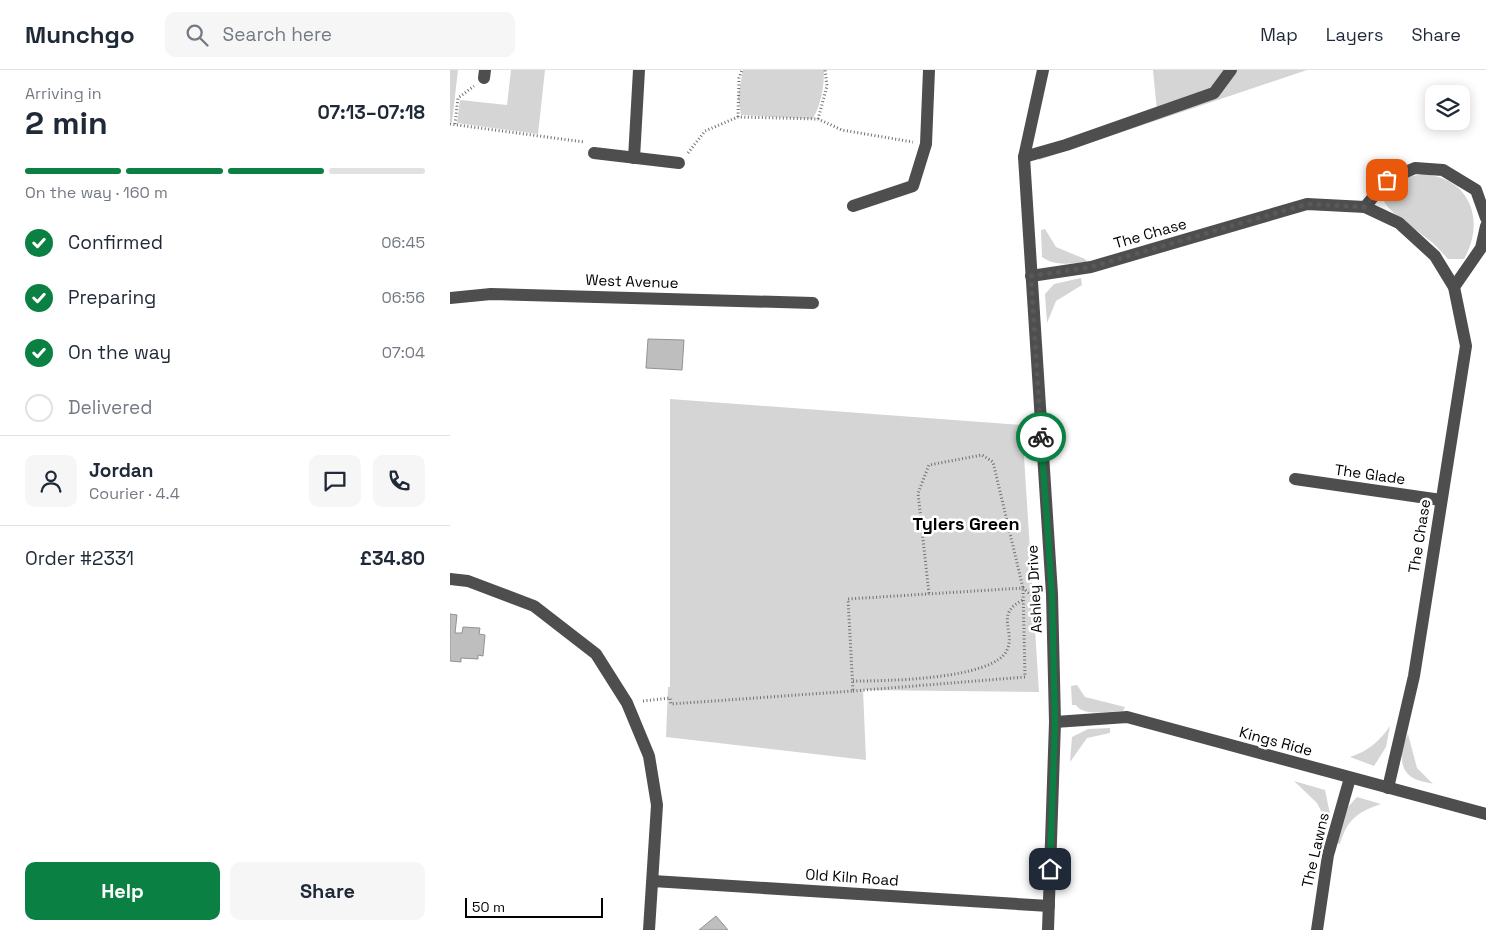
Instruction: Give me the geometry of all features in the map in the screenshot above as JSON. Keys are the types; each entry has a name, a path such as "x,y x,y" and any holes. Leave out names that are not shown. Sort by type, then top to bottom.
{"street":[{"path":"634,158 639,70"},
{"path":"853,206 914,186 926,144 929,70"},
{"name":"Ashley Drive","path":"1043,70 1024,157 1052,594 1055,722 1048,930"},
{"path":"1024,157 1066,145 1214,93 1231,70"},
{"path":"594,153 679,163"},
{"path":"1365,207 1387,180 1414,168 1443,170 1476,190 1486,218"},
{"name":"The Chase","path":"1031,276 1091,267 1307,204 1365,207 1399,223 1435,256 1454,287 1466,346 1414,676 1388,788"},
{"path":"1454,287 1481,248 1486,226"},
{"name":"West Avenue","path":"450,298 491,294 813,303"},
{"name":"The Glade","path":"1295,479 1441,500"},
{"path":"450,579 468,581 534,606 596,654 627,703 649,756 657,805 649,930"},
{"name":"Kings Ride","path":"1055,722 1127,717 1486,814"},
{"name":"The Lawns","path":"1318,930 1328,855 1350,778"},
{"name":"Old Kiln Road","path":"653,881 1049,906"}],"path":[{"path":"738,117 739,78 742,70"},
{"path":"818,120 827,86 825,70"},
{"path":"484,74 458,98 452,124 587,142 594,153"},
{"path":"679,163 705,131 738,117 818,120 842,130 926,144"},
{"path":"627,703 670,698 671,704 1025,678 1023,588 993,462 982,455 929,465 918,493 929,594"},
{"path":"853,691 848,599 1023,588 1031,595 1052,594"},
{"path":"853,681 902,680 958,674 985,665 1007,652 1010,642 1007,624 1008,614 1014,605 1023,600"}],"shaded area":[{"path":"450,70 458,70 452,122 450,122"},
{"path":"511,70 545,70 538,134 457,123 460,100 507,105"},
{"path":"743,70 824,70 822,95 813,119 741,115 738,97"},
{"path":"1153,70 1307,70 1039,160 1039,151 1157,111"},
{"path":"1422,174 1438,177 1452,183 1462,192 1469,203 1473,216 1473,230 1464,259 1448,259 1432,242 1385,204 1383,195 1387,188 1399,180"},
{"path":"1045,229 1056,247 1085,259 1087,262 1058,263 1042,257 1041,230"},
{"path":"1081,278 1082,285 1056,301 1047,323 1045,294 1054,284"},
{"path":"670,399 1022,425 1039,692 863,690 866,760 666,737 668,687 670,687"},
{"path":"1077,685 1085,697 1125,707 1123,711 1091,712 1072,705 1071,686"},
{"path":"1390,726 1386,747 1374,766 1350,757 1373,745"},
{"path":"1110,728 1110,733 1087,738 1070,762 1072,737 1088,729"},
{"path":"1408,734 1417,768 1433,784 1413,778 1404,769 1402,751"},
{"path":"1294,781 1325,790 1330,814 1322,848 1319,847 1326,821 1317,803"},
{"path":"1357,797 1381,804 1366,810 1354,818 1346,828 1340,844 1336,843 1348,807"}],"building":[{"path":"648,339 684,340 682,370 646,368"},
{"path":"450,614 457,615 455,633 462,633 463,627 480,628 479,634 485,635 483,656 478,655 478,659 461,658 461,662 450,661"},
{"path":"716,916 728,930 699,930"}],"way so far":[{"path":"1041,437 1031,276 1091,267 1307,204 1365,207 1387,180"}],"district":[{"name":"Tylers Green","path":"966,523"}],"route":[{"path":"1041,437 1052,594 1055,722 1050,869"}]}
